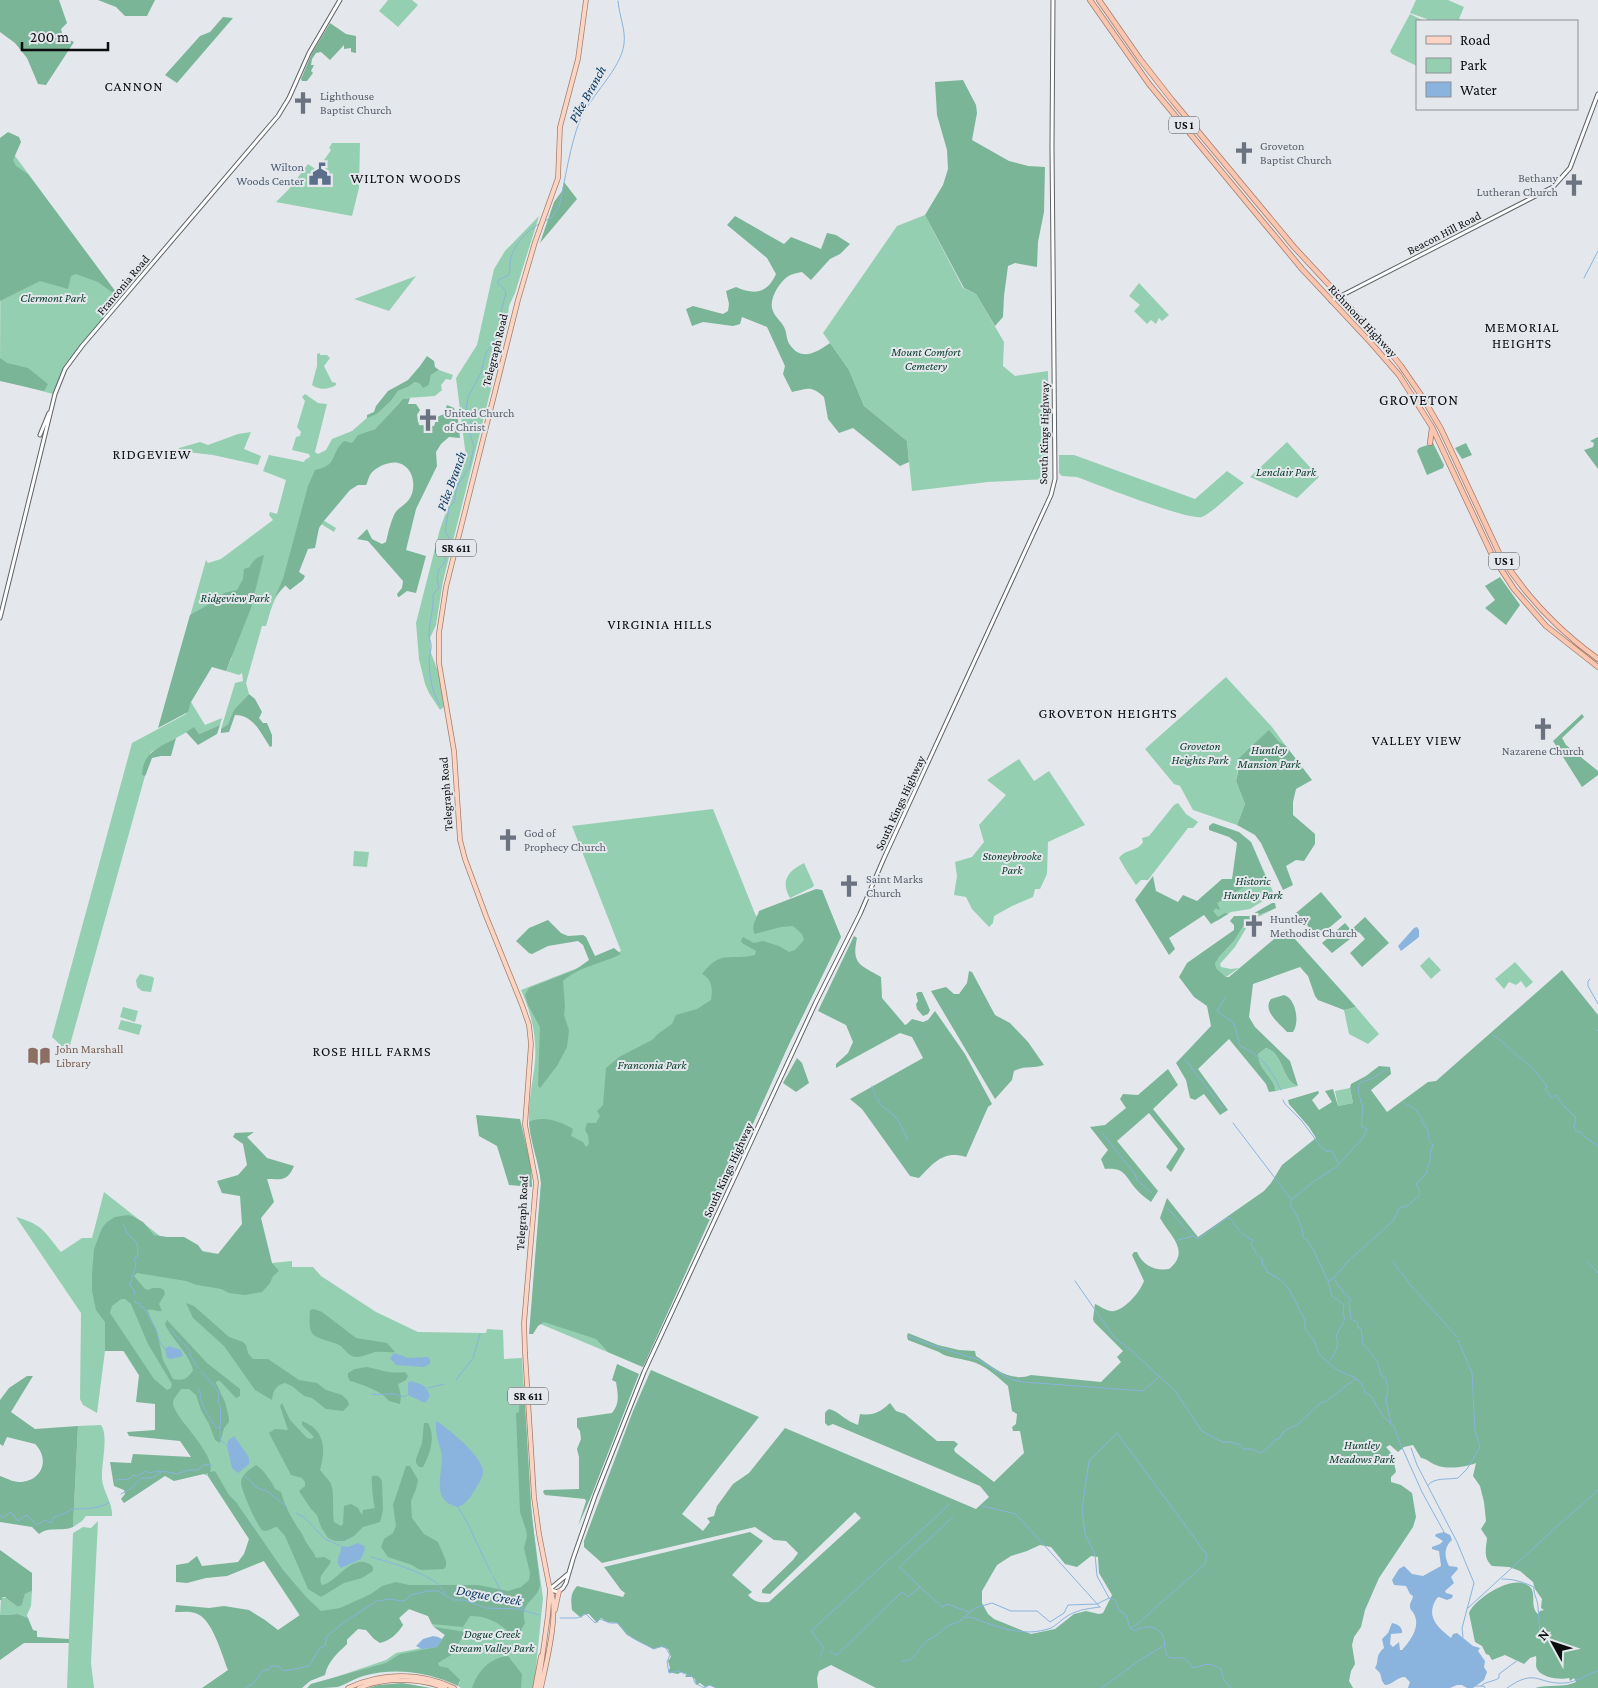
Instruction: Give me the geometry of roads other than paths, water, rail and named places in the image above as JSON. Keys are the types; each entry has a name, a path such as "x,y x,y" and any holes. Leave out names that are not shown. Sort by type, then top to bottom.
{"highway":[{"name":"Richmond Highway","path":"1090,0 1149,84 1285,249 1399,376 1432,427 1485,540 1505,576 1527,605 1546,626 1598,667"},
{"name":"Richmond Highway","path":"1099,0 1159,85 1294,247 1392,354 1426,402 1450,445 1499,554 1511,572 1524,590 1555,624 1598,659"},
{"path":"1430,443 1432,427"}],"main road":[{"name":"Franconia Road","path":"0,618 59,381 73,358 283,110 309,54 340,0"},
{"name":"Telegraph Road","path":"538,1688 553,1619 553,1598 539,1534 534,1497 524,1336 536,1182 525,1125 530,1039 522,1005 486,916 460,840 454,751 440,672 439,633 446,587 518,300 535,242 558,178 560,127 578,59 586,0"},
{"name":"South Kings Highway","path":"559,1591 566,1583 615,1442 644,1372 816,1002 860,914 1052,490 1054,479 1052,147 1054,0"},
{"name":"Beacon Hill Road","path":"1331,300 1553,187 1570,168 1598,94"},
{"path":"40,435 50,411"},
{"name":"South Kings Highway","path":"550,1590 568,1573"},
{"path":"550,1590 554,1592 559,1591 553,1619"},
{"name":"Telegraph Road","path":"538,1688 550,1590"},
{"path":"348,1688 375,1679 405,1676 428,1679 454,1688"},
{"path":"359,1688 383,1681 398,1680 427,1682 445,1688"}],"water":[{"path":"1417,927 1419,937 1401,951 1398,946"},
{"path":"169,1346 181,1350 183,1356 167,1358 165,1349"},
{"path":"394,1353 408,1358 428,1357 430,1364 424,1367 396,1365 390,1358"},
{"path":"410,1381 420,1384 427,1389 430,1396 425,1403 408,1395 408,1383"},
{"path":"436,1421 471,1450 483,1471 481,1480 470,1497 464,1504 458,1507 450,1504 441,1494 442,1455 437,1436"},
{"path":"234,1436 249,1458 249,1464 238,1473 232,1468 227,1446 228,1441"},
{"path":"1444,1532 1450,1535 1452,1540 1446,1549 1447,1563 1449,1566 1457,1567 1458,1569 1451,1577 1454,1583 1445,1591 1453,1595 1452,1598 1447,1600 1437,1598 1432,1610 1432,1616 1441,1630 1451,1638 1453,1634 1457,1633 1473,1646 1480,1648 1478,1651 1485,1661 1484,1667 1487,1672 1484,1680 1473,1688 1457,1685 1450,1688 1408,1688 1410,1682 1405,1677 1385,1685 1380,1673 1375,1668 1378,1656 1384,1648 1382,1639 1388,1633 1392,1623 1398,1625 1402,1629 1402,1633 1391,1634 1390,1644 1393,1647 1399,1642 1400,1650 1402,1650 1411,1638 1416,1624 1414,1613 1410,1609 1413,1596 1406,1586 1394,1585 1392,1580 1399,1569 1404,1566 1412,1574 1423,1576 1441,1566 1439,1551 1432,1549 1432,1547 1443,1541 1435,1536 1436,1534"},
{"path":"358,1543 364,1546 365,1549 361,1559 341,1568 338,1560 341,1546 348,1547"},
{"path":"433,1636 442,1639 437,1647 422,1649 416,1646 423,1639"}],"waterway":[{"name":"Pike Branch","path":"545,221 552,217 559,207 576,130 580,120 612,72 622,53 624,33 618,1"},
{"name":"Pike Branch","path":"440,705 435,695 431,678 429,631 433,594 439,588 437,577 439,569 444,564 448,548 452,543 445,531 449,508 454,502 457,487 470,465 474,447 470,434 472,425 465,415 468,397 481,373 486,353 501,333 499,319 506,293 498,283 498,280 509,275 511,257 516,246 524,235 539,224"},
{"path":"1584,278 1598,251"},
{"path":"1590,979 1588,986 1598,1004"},
{"path":"1225,998 1217,1011 1234,1023 1240,1046 1260,1058 1274,1076 1281,1090"},
{"path":"1493,1035 1538,1074 1547,1087 1545,1089 1552,1098 1556,1095 1576,1118 1574,1126 1576,1131 1581,1132 1598,1146"},
{"path":"1185,1059 1223,1109"},
{"path":"1330,1360 1337,1346 1336,1336 1345,1319 1343,1314 1344,1305 1332,1296 1328,1281 1313,1249 1303,1237 1299,1221 1290,1206 1291,1200 1317,1179 1335,1168 1362,1139 1367,1129 1362,1127 1363,1111 1359,1093 1360,1083 1373,1078 1388,1068"},
{"path":"872,1086 882,1106 897,1118 908,1140"},
{"path":"1283,1100 1322,1148 1326,1151 1332,1151 1338,1163"},
{"path":"1328,1281 1334,1278 1347,1262 1393,1221 1400,1207 1406,1207 1420,1195 1416,1184 1426,1174 1433,1145 1429,1140 1429,1132 1422,1118 1414,1108 1406,1104"},
{"path":"1233,1123 1291,1199"},
{"path":"1102,1133 1135,1174 1137,1180 1152,1193"},
{"path":"1167,1208 1198,1239 1227,1218 1230,1218 1243,1234 1253,1240 1251,1245 1262,1259 1263,1266 1265,1266 1267,1272 1281,1280 1289,1289 1305,1320 1305,1329 1314,1340 1319,1354 1337,1370 1356,1378"},
{"path":"123,1224 127,1233 137,1243 138,1255 134,1259 136,1265 130,1285 135,1295"},
{"path":"1178,1240 1193,1236"},
{"path":"1393,1262 1413,1288 1457,1337"},
{"path":"1588,1262 1598,1273"},
{"path":"1335,1280 1351,1299 1349,1303 1351,1319 1357,1322 1358,1328 1361,1328 1363,1345 1377,1360 1381,1375 1386,1378 1388,1391 1386,1400 1391,1423"},
{"path":"1075,1281 1114,1337 1131,1350 1175,1391 1202,1431 1222,1442 1231,1442 1240,1445 1243,1449 1251,1449 1261,1453 1276,1439 1279,1439 1284,1431 1298,1424 1322,1402 1325,1402 1355,1379 1357,1380 1362,1384 1365,1393 1370,1395 1383,1416 1395,1428 1422,1492 1444,1532"},
{"path":"135,1300 136,1303 139,1303 144,1308 156,1329 160,1343 165,1349"},
{"path":"169,1328 190,1351 190,1355 198,1368"},
{"path":"456,1380 473,1358 480,1334"},
{"path":"908,1336 979,1360 1013,1380 1024,1382 1143,1391 1159,1377"},
{"path":"1428,1485 1438,1480 1458,1478 1467,1469 1480,1447 1475,1431 1472,1373 1458,1340"},
{"path":"201,1371 219,1394 218,1400 221,1414 220,1439 227,1446"},
{"path":"428,1388 445,1384"},
{"path":"198,1388 202,1403 212,1422 217,1428 220,1427"},
{"path":"372,1394 395,1394 403,1397 408,1395"},
{"path":"1109,1598 1097,1576 1095,1554 1085,1534 1082,1509 1089,1461 1117,1433 1207,1555 1205,1564 1136,1625 1130,1628"},
{"path":"1411,1448 1417,1465 1457,1542 1474,1583 1462,1628 1463,1637"},
{"path":"121,1494 132,1488 141,1478 152,1478 163,1471 177,1474 188,1470 198,1470 203,1465 212,1465"},
{"path":"116,1480 129,1479 133,1475 137,1476 146,1471 149,1473 161,1472"},
{"path":"244,1475 257,1488 267,1491 287,1507"},
{"path":"1565,1520 1598,1490"},
{"path":"0,1515 2,1518 11,1512 18,1521 27,1515 36,1525 45,1520 51,1523 54,1517 71,1509 95,1508 109,1503"},
{"path":"820,1657 824,1648 811,1631 950,1504"},
{"path":"982,1506 1016,1514 1100,1607"},
{"path":"458,1507 491,1573"},
{"path":"296,1513 305,1518 325,1539 341,1546"},
{"path":"953,1517 899,1567 942,1607 947,1604 969,1612"},
{"path":"1468,1608 1563,1521"},
{"path":"371,1557 423,1575 441,1586 445,1593"},
{"path":"493,1576 501,1591 502,1598 519,1603 526,1611"},
{"path":"1502,1579 1518,1581 1534,1587 1538,1604 1540,1635"},
{"path":"830,1652 837,1655 902,1592 908,1597 920,1587"},
{"name":"Dogue Creek","path":"245,1688 254,1683 263,1670 269,1670 271,1666 278,1666 284,1671 309,1666 320,1648 325,1646 327,1636 350,1618 377,1601 390,1599 402,1601 411,1595 428,1591 439,1591 453,1600 464,1600 486,1608 519,1609 539,1615"},
{"path":"902,1661 910,1660 927,1640 933,1638 949,1625 959,1622 975,1608 992,1603 1011,1611 1037,1611 1050,1622 1064,1613 1068,1605 1097,1604 1109,1598 1115,1600 1119,1610 1126,1615 1130,1628 1134,1631 1150,1627 1161,1632 1167,1656 1185,1659 1193,1668 1207,1664 1213,1665 1221,1669 1224,1680 1231,1688"},
{"path":"965,1618 971,1617 1010,1630 1030,1632 1051,1628 1076,1612 1100,1607"},
{"name":"Dogue Creek","path":"560,1618 577,1618 586,1614 595,1623 600,1619 610,1623 618,1623 631,1637 654,1649 661,1646 666,1648 670,1655 667,1662 669,1673 678,1671 693,1677 695,1683 704,1688 710,1685 716,1688"},
{"path":"1102,1688 1140,1660 1163,1646"},
{"path":"1481,1686 1499,1678 1499,1674 1518,1660"},
{"path":"1507,1688 1517,1682 1531,1678 1565,1683 1598,1671"},
{"path":"1474,1686 1484,1686 1485,1688"}],"place":[{"name":"Lighthouse Baptist Church","path":"303,103"},
{"name":"Groveton Baptist Church","path":"1244,153"},
{"name":"Wilton Woods Center","path":"320,174"},
{"name":"Bethany Lutheran Church","path":"1574,185"},
{"name":"United Church of Christ","path":"428,420"},
{"name":"Nazarene Church","path":"1543,729"},
{"name":"God of Prophecy Church","path":"508,840"},
{"name":"Saint Marks Church","path":"849,886"},
{"name":"Huntley Methodist Church","path":"1254,926"},
{"name":"John Marshall Library","path":"39,1056"}],"district":[{"name":"CANNON","path":"134,86"},
{"name":"WILTON WOODS","path":"406,178"},
{"name":"MEMORIAL HEIGHTS","path":"1522,336"},
{"name":"GROVETON","path":"1419,400"},
{"name":"RIDGEVIEW","path":"152,454"},
{"name":"VIRGINIA HILLS","path":"660,624"},
{"name":"GROVETON HEIGHTS","path":"1108,713"},
{"name":"VALLEY VIEW","path":"1417,740"},
{"name":"ROSE HILL FARMS","path":"372,1051"}],"park label":[{"name":"Clermont Park","path":"53,298"},
{"name":"Mount Comfort Cemetery","path":"926,359"},
{"name":"Lenclair Park","path":"1286,472"},
{"name":"Ridgeview Park","path":"235,598"},
{"name":"Groveton Heights Park","path":"1200,753"},
{"name":"Huntley Mansion Park","path":"1269,757"},
{"name":"Stoneybrooke Park","path":"1012,863"},
{"name":"Historic Huntley Park","path":"1253,888"},
{"name":"Franconia Park","path":"652,1065"},
{"name":"Huntley Meadows Park","path":"1362,1452"},
{"name":"Dogue Creek Stream Valley Park","path":"492,1641"}]}
